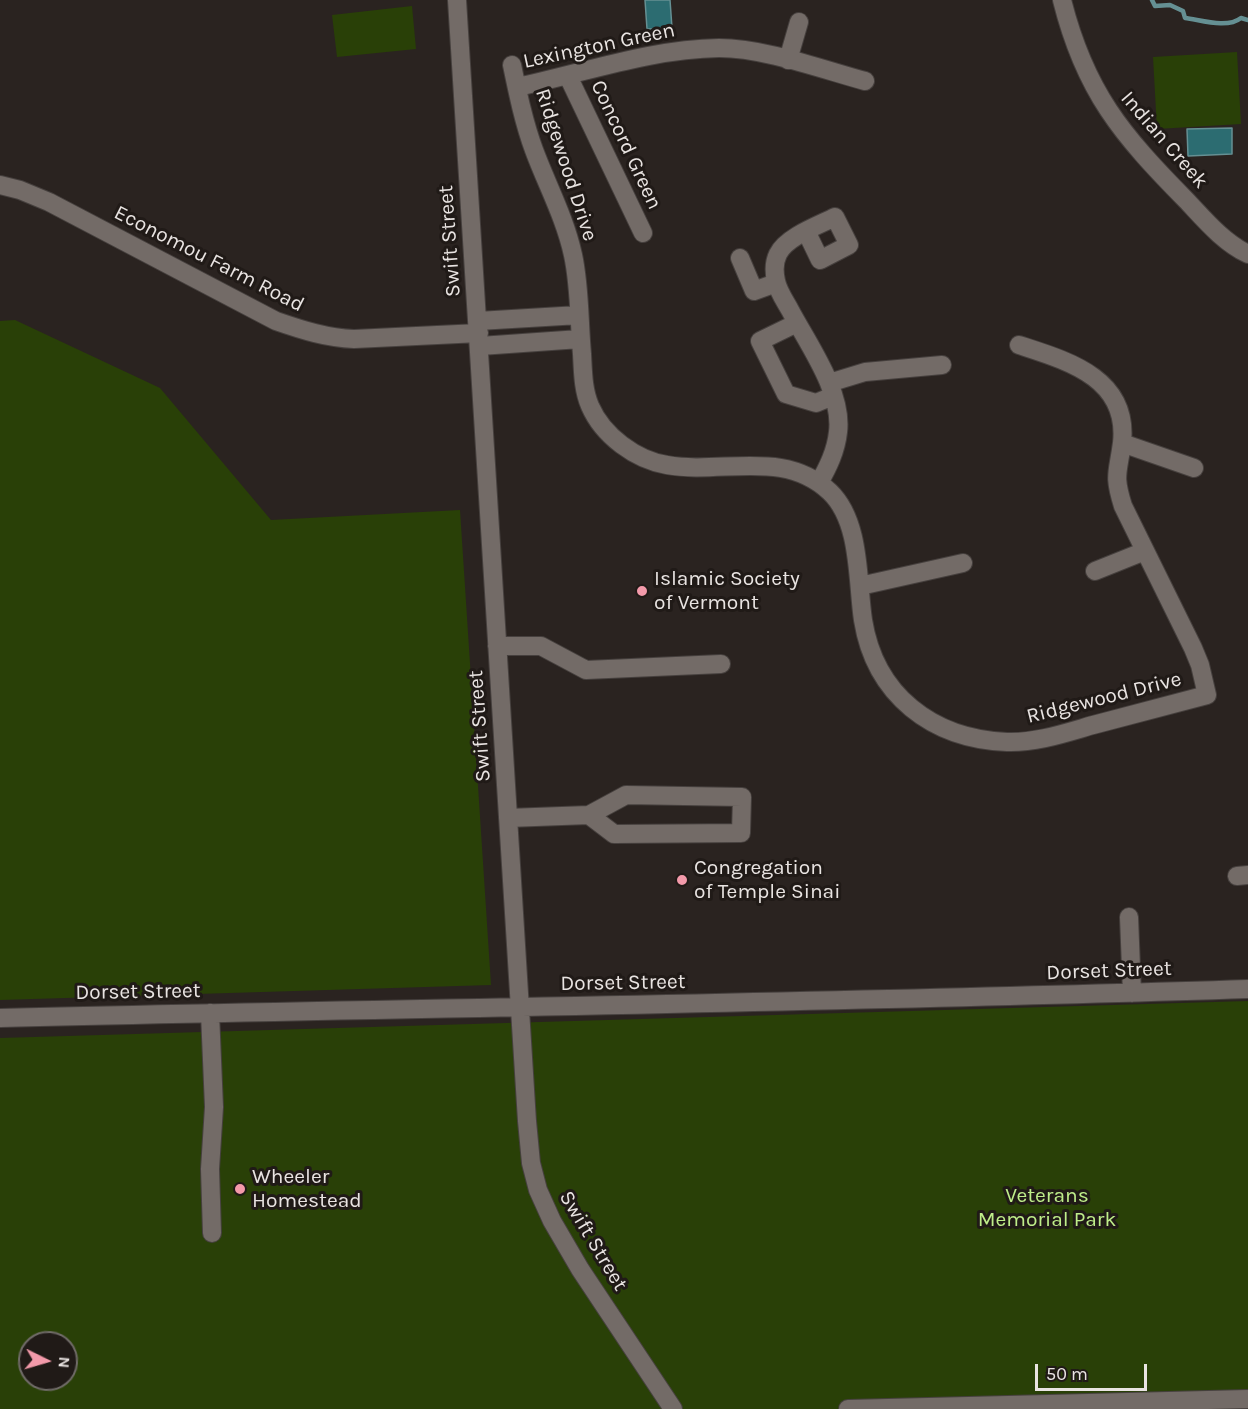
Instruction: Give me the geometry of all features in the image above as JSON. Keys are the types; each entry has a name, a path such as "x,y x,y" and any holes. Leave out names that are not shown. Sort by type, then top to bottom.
{"street":[{"name":"Swift Street","path":"457,0 531,1164 538,1190 552,1221 580,1269 674,1409"},
{"name":"Indian Creek","path":"1062,0 1079,55 1097,94 1113,119 1154,168 1219,234 1248,255"},
{"path":"788,60 799,22"},
{"name":"Lexington Green","path":"517,87 666,52 709,49 756,52 866,81"},
{"name":"Ridgewood Drive","path":"512,65 533,146 569,239 574,259 583,377 595,416 612,436 639,456 652,462 668,466 689,467 771,465 802,474 819,483 839,503 846,516 854,544 871,653 883,678 904,704 918,714 952,731 1007,742 1039,739 1207,695 1200,665 1193,648 1144,551"},
{"name":"Concord Green","path":"568,76 643,233"},
{"name":"Economou Farm Road","path":"0,185 20,190 49,202 276,321 302,330 337,339 479,333"},
{"path":"806,231 785,245 778,253 775,262 776,283 831,390 839,420 839,431 831,459 819,483"},
{"path":"740,258 754,291 776,283"},
{"path":"479,333 579,315"},
{"path":"797,323 760,341 786,394 816,403 831,390 865,372 942,364"},
{"path":"479,333 580,339"},
{"path":"1020,345 1079,366 1100,381 1119,410 1122,421 1122,443 1117,462 1116,485 1144,551 1095,571"},
{"path":"1122,443 1194,468"},
{"path":"860,586 963,563"},
{"path":"497,646 541,646 586,670 721,664"},
{"path":"508,818 589,815 626,795 742,797 741,833 614,834 589,815"},
{"path":"1129,917 1132,993"},
{"name":"Dorset Street","path":"0,1018 520,1008 1248,989"},
{"path":"210,1013 214,1107 210,1169 212,1233"},
{"path":"848,1409 1196,1404 1248,1399"}],"green space":[{"path":"412,6 416,49 337,57 332,15"},
{"path":"1237,52 1241,124 1157,129 1153,57"},
{"path":"15,320 160,388 271,520 460,510 491,985 0,1000 0,321"},
{"name":"Veterans Memorial Park","path":"1248,1001 1248,1409 0,1409 0,1038"}],"water":[{"path":"645,0 670,0 672,28 647,29"},
{"path":"1232,128 1232,154 1188,156 1187,129"}],"waterway":[{"path":"1152,0 1155,6 1170,5 1183,11 1185,18 1221,23 1229,23 1241,18 1248,20"}],"place":[{"name":"Islamic Society of Vermont","path":"642,591"},
{"name":"Congregation of Temple Sinai","path":"682,880"},
{"name":"Wheeler Homestead","path":"240,1189"}]}
